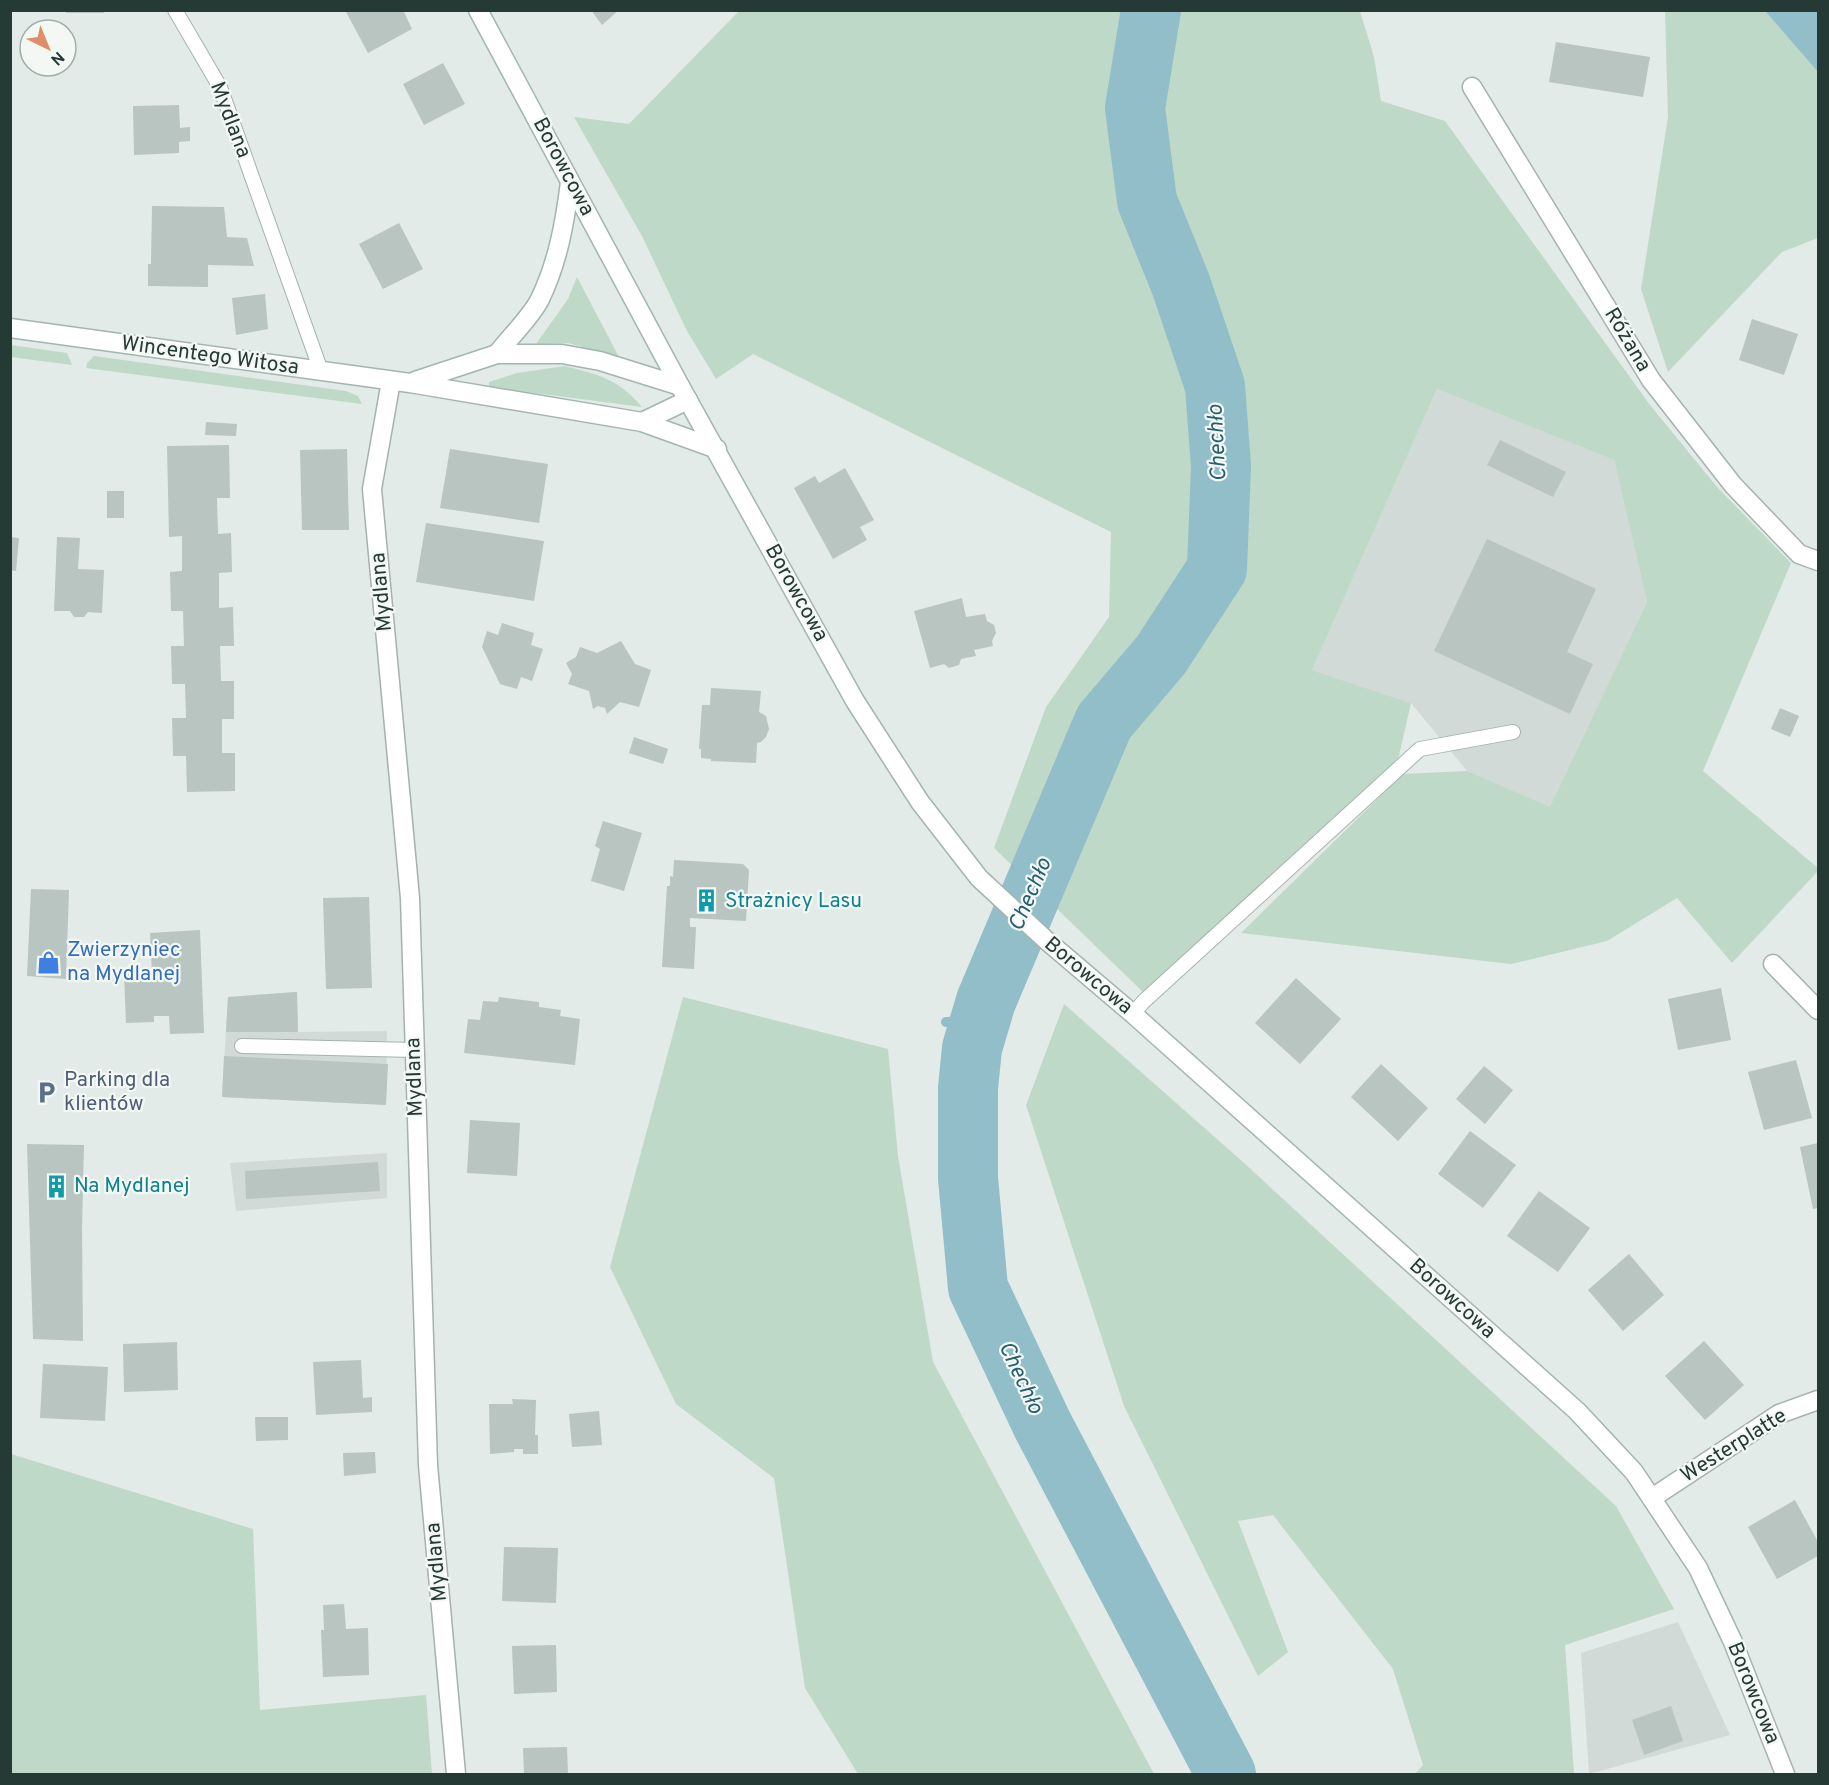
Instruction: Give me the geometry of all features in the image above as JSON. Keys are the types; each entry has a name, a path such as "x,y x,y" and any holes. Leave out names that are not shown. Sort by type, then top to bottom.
{"street":[{"name":"Borowcowa","path":"478,10 684,393 855,701 920,802 980,878 1046,940 1133,1014 1577,1412 1634,1472 1698,1568 1733,1642 1785,1774"},
{"name":"Różana","path":"1472,87 1651,380 1733,485 1799,554 1818,561"},
{"path":"497,354 539,300 555,261 565,228 570,182"},
{"name":"Wincentego Witosa","path":"10,328 410,383 642,422 717,449"},
{"name":"Wincentego Witosa","path":"410,383 497,354 562,354 600,362 684,393"},
{"name":"Mydlana","path":"391,381 372,489 410,898 428,1466 456,1774"},
{"path":"642,422 684,393"},
{"path":"1773,964 1818,1010"},
{"name":"Westerplatte","path":"1652,1498 1779,1414 1818,1400"}],"lane":[{"name":"Mydlana","path":"175,10 220,87 321,371"},
{"path":"1133,1014 1143,1002 1420,749 1512,732"},
{"path":"242,1046 415,1050"}],"shaded area":[{"path":"1437,389 1614,460 1647,602 1550,808 1467,771 1411,703 1312,670"},
{"path":"297,992 298,1032 387,1031 386,1105 222,1097 228,997"},
{"path":"387,1153 387,1198 236,1211 230,1163"},
{"path":"1678,1622 1730,1735 1589,1774 1581,1653"}],"green space":[{"path":"739,11 1360,11 1374,57 1381,101 1445,121 1650,405 1717,487 1791,563 1703,771 1818,868 1818,871 1732,963 1677,898 1607,941 1511,964 1241,933 1403,774 1467,771 1550,807 1647,602 1614,460 1437,389 1312,670 1411,703 1398,760 1143,992 994,848 1046,707 1109,617 1111,532 753,354 716,379 687,331 642,236 574,117 629,124"},
{"path":"1665,11 1765,11 1818,72 1818,238 1782,252 1668,372 1641,289 1668,117"},
{"path":"577,277 619,357 568,343 536,344 568,299"},
{"path":"11,345 67,353 72,365 11,357"},
{"path":"94,356 346,391 358,396 362,404 86,368 87,363"},
{"path":"565,366 608,379 625,390 642,407 489,387 489,382 517,373"},
{"path":"683,997 888,1049 898,1156 933,1362 1154,1774 858,1774 805,1688 774,1478 676,1404 610,1267"},
{"path":"1064,1004 1243,1162 1616,1506 1674,1609 1565,1645 1574,1774 1415,1774 1423,1765 1393,1669 1273,1515 1238,1521 1288,1652 1258,1676 1124,1406 1026,1105"},
{"path":"11,1454 253,1529 260,1710 426,1695 432,1774 11,1774"}],"water":[{"path":"1765,11 1818,11 1818,72"}],"building":[{"path":"66,10 104,10 104,13 66,13"},
{"path":"345,10 403,10 412,29 368,53"},
{"path":"591,10 619,10 602,25"},
{"path":"1556,42 1650,57 1643,97 1549,82"},
{"path":"443,63 465,104 424,125 403,84"},
{"path":"179,105 180,128 190,127 190,141 179,142 179,153 134,155 133,106"},
{"path":"152,206 224,207 227,237 247,238 254,266 208,265 208,287 148,286 148,264 151,264"},
{"path":"399,223 423,269 383,289 359,244"},
{"path":"265,294 268,329 236,335 232,298"},
{"path":"1752,319 1798,334 1784,375 1739,360"},
{"path":"206,422 237,424 236,436 205,435"},
{"path":"1500,440 1566,472 1553,497 1487,465"},
{"path":"229,445 230,498 217,498 218,534 231,533 232,572 219,573 219,608 233,607 234,646 220,646 221,681 234,681 234,719 222,719 222,753 235,753 235,791 187,792 186,756 173,756 172,718 186,718 185,684 172,684 171,646 184,646 183,611 171,611 170,572 182,571 182,536 169,537 167,446"},
{"path":"347,449 349,530 302,530 300,450"},
{"path":"450,449 548,464 539,523 440,508"},
{"path":"845,468 874,520 860,527 867,540 833,559 794,488 815,476 819,483"},
{"path":"107,491 124,491 124,518 107,518"},
{"path":"426,523 544,541 534,601 416,582"},
{"path":"10,537 19,538 16,571 10,570"},
{"path":"57,537 80,538 78,569 104,570 102,613 88,612 84,617 74,617 70,611 54,611"},
{"path":"1487,539 1596,589 1567,652 1593,664 1570,714 1434,651"},
{"path":"962,598 966,617 985,614 987,621 994,625 996,633 992,641 993,646 974,650 976,656 961,659 959,665 949,668 944,664 930,668 914,611"},
{"path":"502,623 534,633 531,645 543,649 532,681 521,677 517,689 500,684 482,647 487,631 498,635"},
{"path":"621,641 635,664 651,670 639,707 620,702 607,714 605,708 598,706 593,709 589,691 568,684 572,674 566,663 576,657 580,647 597,653"},
{"path":"711,688 761,691 759,712 766,716 769,729 766,737 757,743 756,763 711,761 711,759 701,758 701,749 699,749 702,705 710,705"},
{"path":"1780,708 1799,716 1790,737 1771,729"},
{"path":"634,737 668,749 663,764 629,753"},
{"path":"603,821 642,833 624,891 591,881 600,849 595,846"},
{"name":"Strażnicy Lasu","path":"674,860 743,864 749,870 746,921 690,918 690,927 696,927 694,969 662,967 667,886 670,886 670,876 673,877"},
{"path":"31,889 69,890 66,979 27,976"},
{"path":"369,897 372,988 326,989 323,898"},
{"path":"200,930 204,1033 170,1034 169,1016 154,1016 154,1022 126,1023 124,974 152,973 150,933"},
{"path":"1296,978 1341,1019 1300,1064 1255,1023"},
{"path":"1721,988 1731,1040 1678,1050 1668,999"},
{"path":"297,992 298,1032 226,1032 228,997"},
{"path":"499,997 539,1002 539,1007 561,1010 560,1016 580,1019 575,1065 464,1053 468,1019 480,1020 483,1001 498,1002"},
{"path":"224,1056 388,1064 386,1105 222,1097"},
{"path":"1796,1060 1812,1118 1764,1130 1748,1072"},
{"path":"1381,1064 1428,1108 1398,1141 1351,1097"},
{"path":"1484,1066 1513,1090 1485,1124 1456,1099"},
{"path":"470,1120 520,1123 517,1176 467,1173"},
{"path":"1470,1131 1516,1165 1483,1208 1438,1174"},
{"path":"1818,1143 1818,1208 1813,1209 1800,1147"},
{"path":"27,1144 84,1145 83,1341 33,1339"},
{"path":"378,1162 380,1191 246,1199 245,1171"},
{"path":"1539,1191 1590,1228 1558,1272 1507,1236"},
{"path":"1629,1254 1664,1295 1623,1331 1588,1290"},
{"path":"1704,1341 1744,1385 1705,1420 1665,1376"},
{"path":"177,1342 178,1390 124,1392 123,1344"},
{"path":"361,1360 363,1398 372,1397 372,1412 316,1415 313,1362"},
{"path":"43,1364 108,1367 105,1421 40,1418"},
{"path":"512,1399 536,1400 535,1435 538,1435 538,1454 523,1454 523,1449 514,1449 514,1452 490,1454 489,1404 513,1404"},
{"path":"599,1411 602,1445 572,1447 569,1414"},
{"path":"255,1417 288,1417 288,1440 256,1441"},
{"path":"375,1452 376,1473 344,1476 343,1453"},
{"path":"1795,1500 1818,1542 1818,1556 1777,1579 1748,1527"},
{"path":"504,1547 558,1548 556,1603 502,1601"},
{"path":"344,1604 346,1629 368,1628 369,1675 323,1677 321,1630 324,1630 323,1605"},
{"path":"556,1645 557,1692 514,1694 512,1646"},
{"path":"1671,1706 1683,1741 1644,1755 1632,1720"},
{"path":"567,1747 568,1774 524,1774 523,1748"}],"waterway":[{"name":"Chechło","path":"1151,10 1135,108 1147,201 1181,285 1215,386 1221,466 1217,569 1161,655 1104,722 986,1001 972,1048 968,1088 968,1178 978,1288 1042,1424 1226,1774"},
{"path":"946,1022 980,1021"}],"place":[{"name":"Strażnicy Lasu","path":"707,901"},
{"name":"Zwierzyniec na Mydlanej","path":"49,962"},
{"name":"Parking dla klientów","path":"46,1092"},
{"name":"Na Mydlanej","path":"56,1186"}]}
